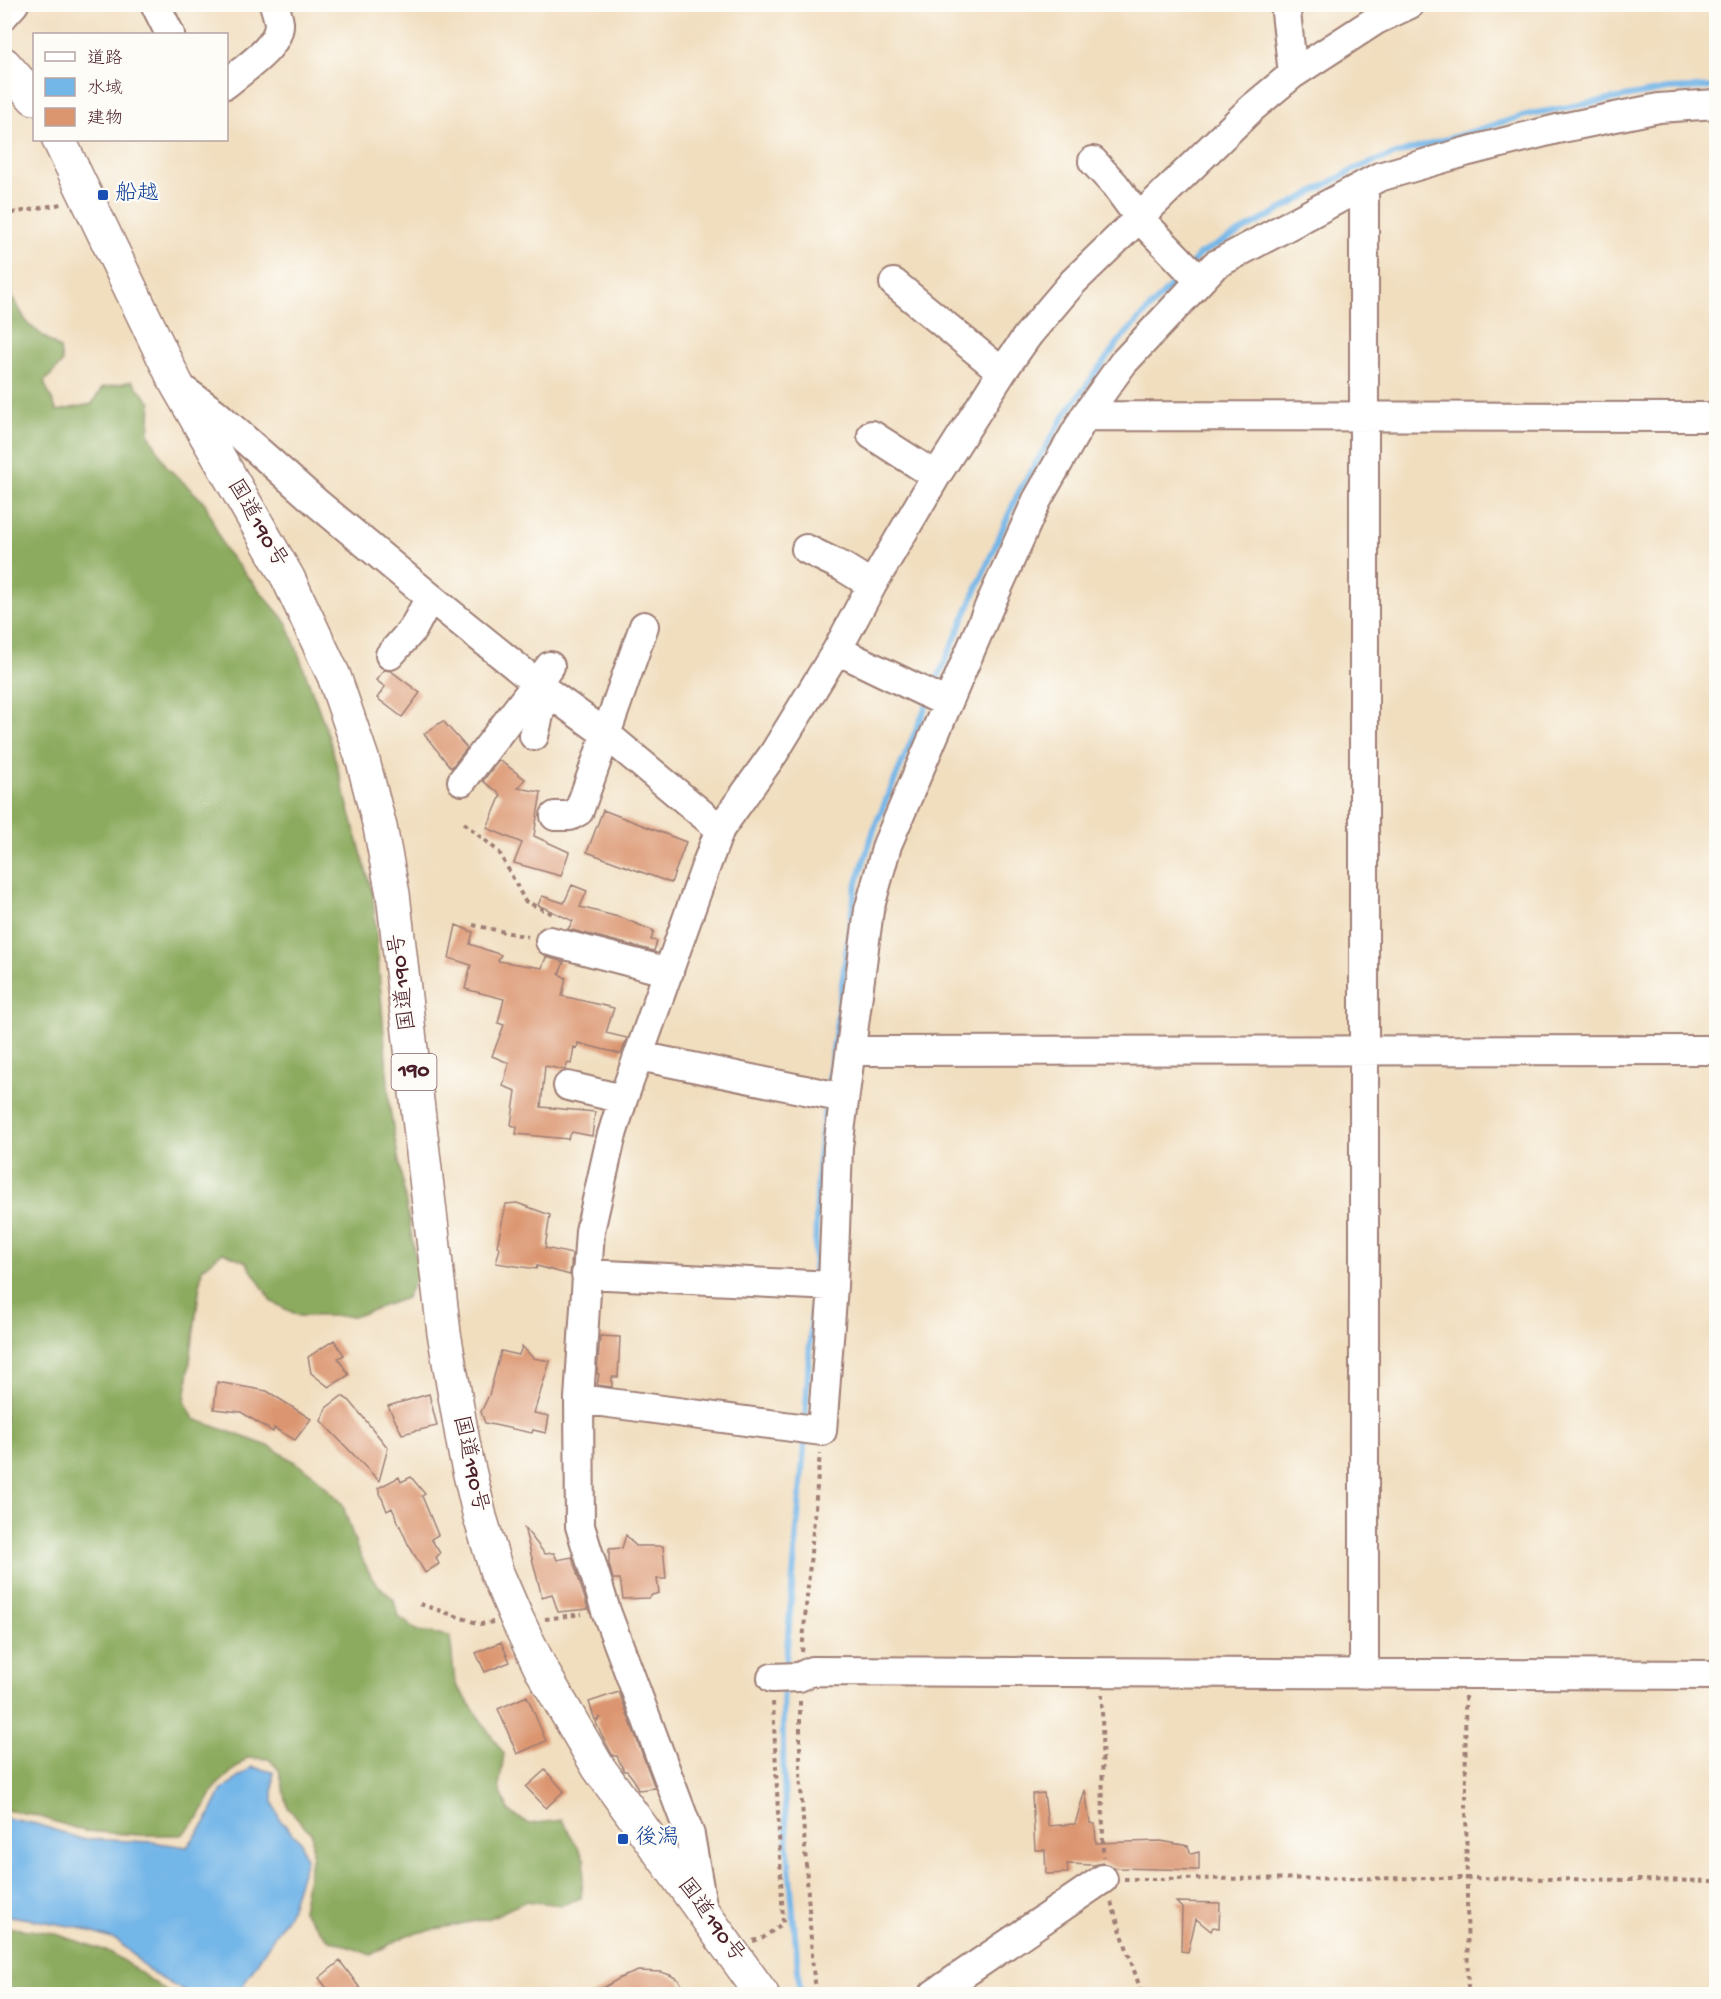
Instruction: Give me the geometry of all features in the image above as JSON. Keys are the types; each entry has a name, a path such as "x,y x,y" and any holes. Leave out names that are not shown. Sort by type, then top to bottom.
{"highway":[{"path":"4,64 33,97"},
{"name":"国道190号","path":"59,141 176,383 288,578 334,676 363,761 380,827 393,894 444,1333 467,1464 497,1573 517,1619 566,1715 598,1767 762,1995"}],"street":[{"path":"4,15 14,4"},
{"path":"155,4 170,33"},
{"path":"228,82 257,61 271,44 279,26 274,4"},
{"path":"1286,4 1293,74"},
{"path":"703,1911 690,1835 606,1611 580,1526 579,1399 590,1231 611,1138 720,828 774,753 837,650 936,476 1028,335 1073,282 1252,108 1293,74 1376,20 1410,4"},
{"path":"579,1399 822,1431 833,1286 837,1147 869,910 887,845 1037,500 1085,416 1123,363 1215,265 1380,177 1465,152 1557,129 1659,108 1716,104"},
{"path":"1093,161 1140,219 1200,281"},
{"path":"1364,185 1364,1674"},
{"path":"894,282 1002,372"},
{"path":"176,383 214,412 317,503 430,597 544,679 606,734 720,828"},
{"path":"1085,416 1716,417"},
{"path":"873,435 936,476"},
{"path":"806,549 843,567 872,585"},
{"path":"390,655 413,629 430,597"},
{"path":"555,816 570,816 579,811 644,626"},
{"path":"837,650 947,703"},
{"path":"534,736 544,679"},
{"path":"462,781 544,679"},
{"path":"550,941 669,972"},
{"path":"851,1051 1716,1050"},
{"path":"639,1056 844,1098"},
{"path":"568,1086 623,1099"},
{"path":"586,1274 833,1286"},
{"path":"786,1678 812,1671 1716,1675"},
{"path":"934,1995 1103,1879"}],"path":[{"path":"4,217 7,214 88,199"},
{"path":"464,823 499,852 525,901 552,914 550,941 473,925"},
{"path":"730,1949 763,1938 783,1923 786,1678 822,1431"},
{"path":"1102,1672 1103,1879 1142,1995"},
{"path":"1465,1674 1468,1995"},
{"path":"786,1678 800,1773 813,1970 816,1989 820,1995"},
{"path":"1103,1879 1466,1878 1716,1881"}],"green space":[{"path":"5,243 11,248 11,295 28,324 60,349 62,363 44,382 57,411 92,404 102,388 132,381 151,403 149,434 167,467 205,503 225,550 287,623 328,734 373,895 390,1109 418,1274 406,1298 356,1316 299,1316 272,1302 246,1262 223,1252 202,1269 185,1401 194,1419 271,1447 312,1473 342,1503 357,1548 373,1580 394,1600 398,1616 418,1631 450,1636 455,1683 504,1754 499,1787 509,1812 529,1824 562,1820 585,1860 581,1898 562,1905 526,1901 490,1918 407,1935 371,1955 328,1939 302,1910 312,1854 312,1834 288,1808 279,1770 269,1759 247,1758 216,1786 199,1817 182,1835 84,1831 31,1814 5,1810"},
{"path":"5,1927 53,1933 110,1952 171,1994 5,1994"}],"water":[{"path":"252,1767 273,1772 273,1802 280,1820 300,1841 306,1859 289,1913 237,1994 189,1994 153,1974 118,1941 76,1927 5,1915 5,1818 36,1824 82,1839 151,1842 187,1847 206,1822 222,1790"}],"building":[{"path":"384,670 391,671 420,693 402,717 377,698 385,687 376,680"},
{"path":"443,721 467,748 451,768 424,734"},
{"path":"499,760 525,779 518,788 541,792 534,836 569,852 561,876 514,863 522,843 487,828 501,795 483,781"},
{"path":"603,810 686,842 671,883 587,852"},
{"path":"572,885 587,891 580,907 622,918 654,931 651,940 657,941 654,951 568,929 573,921 538,905 542,896 564,903"},
{"path":"456,925 473,932 470,944 501,955 498,961 542,968 546,957 564,962 559,974 566,978 562,996 614,1008 606,1033 627,1038 621,1054 578,1043 577,1048 574,1047 571,1064 568,1063 565,1070 545,1066 541,1107 595,1112 592,1136 572,1132 568,1139 516,1134 517,1127 511,1125 516,1091 503,1086 509,1063 492,1056 504,1025 498,1023 504,999 465,989 471,965 449,958"},
{"path":"517,1203 550,1215 545,1248 572,1254 570,1275 537,1266 536,1269 496,1263 500,1248 497,1246 506,1204"},
{"path":"600,1336 620,1337 618,1377 612,1377 612,1387 597,1385"},
{"path":"334,1340 344,1355 338,1358 349,1375 329,1387 311,1373 308,1357"},
{"path":"522,1346 533,1358 550,1361 534,1413 549,1416 546,1433 533,1430 532,1433 485,1423 481,1412 489,1395 501,1351 519,1355"},
{"path":"217,1382 267,1391 311,1419 295,1440 274,1428 273,1432 241,1412 214,1409"},
{"path":"429,1394 437,1426 402,1434 388,1406"},
{"path":"342,1396 350,1401 388,1448 379,1481 321,1421 326,1408"},
{"path":"399,1477 401,1482 411,1477 425,1494 422,1496 438,1535 431,1539 440,1553 436,1558 439,1564 425,1573 408,1544 392,1508 387,1511 378,1488"},
{"path":"524,1527 545,1554 554,1553 557,1560 572,1557 588,1609 558,1612 552,1594 542,1597"},
{"path":"626,1535 636,1546 663,1546 666,1579 657,1579 659,1593 649,1598 623,1599 620,1579 613,1579 609,1564 609,1549 622,1548"},
{"path":"501,1642 510,1662 485,1672 476,1653"},
{"path":"619,1692 655,1788 638,1790 634,1780 627,1771 624,1771 617,1756 613,1756 601,1734 596,1722 601,1717 595,1720 589,1702"},
{"path":"527,1696 546,1741 517,1754 498,1709"},
{"path":"545,1770 564,1791 546,1808 526,1787"},
{"path":"1085,1790 1090,1823 1095,1824 1096,1843 1161,1841 1188,1846 1191,1854 1199,1852 1199,1870 1117,1868 1102,1863 1067,1864 1068,1873 1046,1874 1045,1850 1035,1850 1032,1794 1044,1793 1048,1826 1075,1824"},
{"path":"1176,1902 1220,1903 1219,1928 1213,1927 1211,1931 1196,1919 1188,1952 1181,1951 1182,1908"},
{"path":"340,1961 365,1995 332,1995 319,1978"},
{"path":"638,1971 661,1972 670,1975 679,1980 688,1995 591,1995 620,1978"}],"waterway":[{"path":"1192,263 1200,254 1357,168 1393,155 1530,114 1668,89 1716,87"},
{"path":"934,687 1019,491 1067,412 1119,341 1183,273"},
{"path":"828,1087 855,889 875,826 928,702"},
{"path":"814,1279 818,1168 826,1100"},
{"path":"805,1422 813,1292"},
{"path":"785,1671 805,1436"},
{"path":"784,1684 785,1800 800,1994"}],"place":[{"name":"船越","path":"103,195"},
{"name":"後潟","path":"623,1839"}]}
